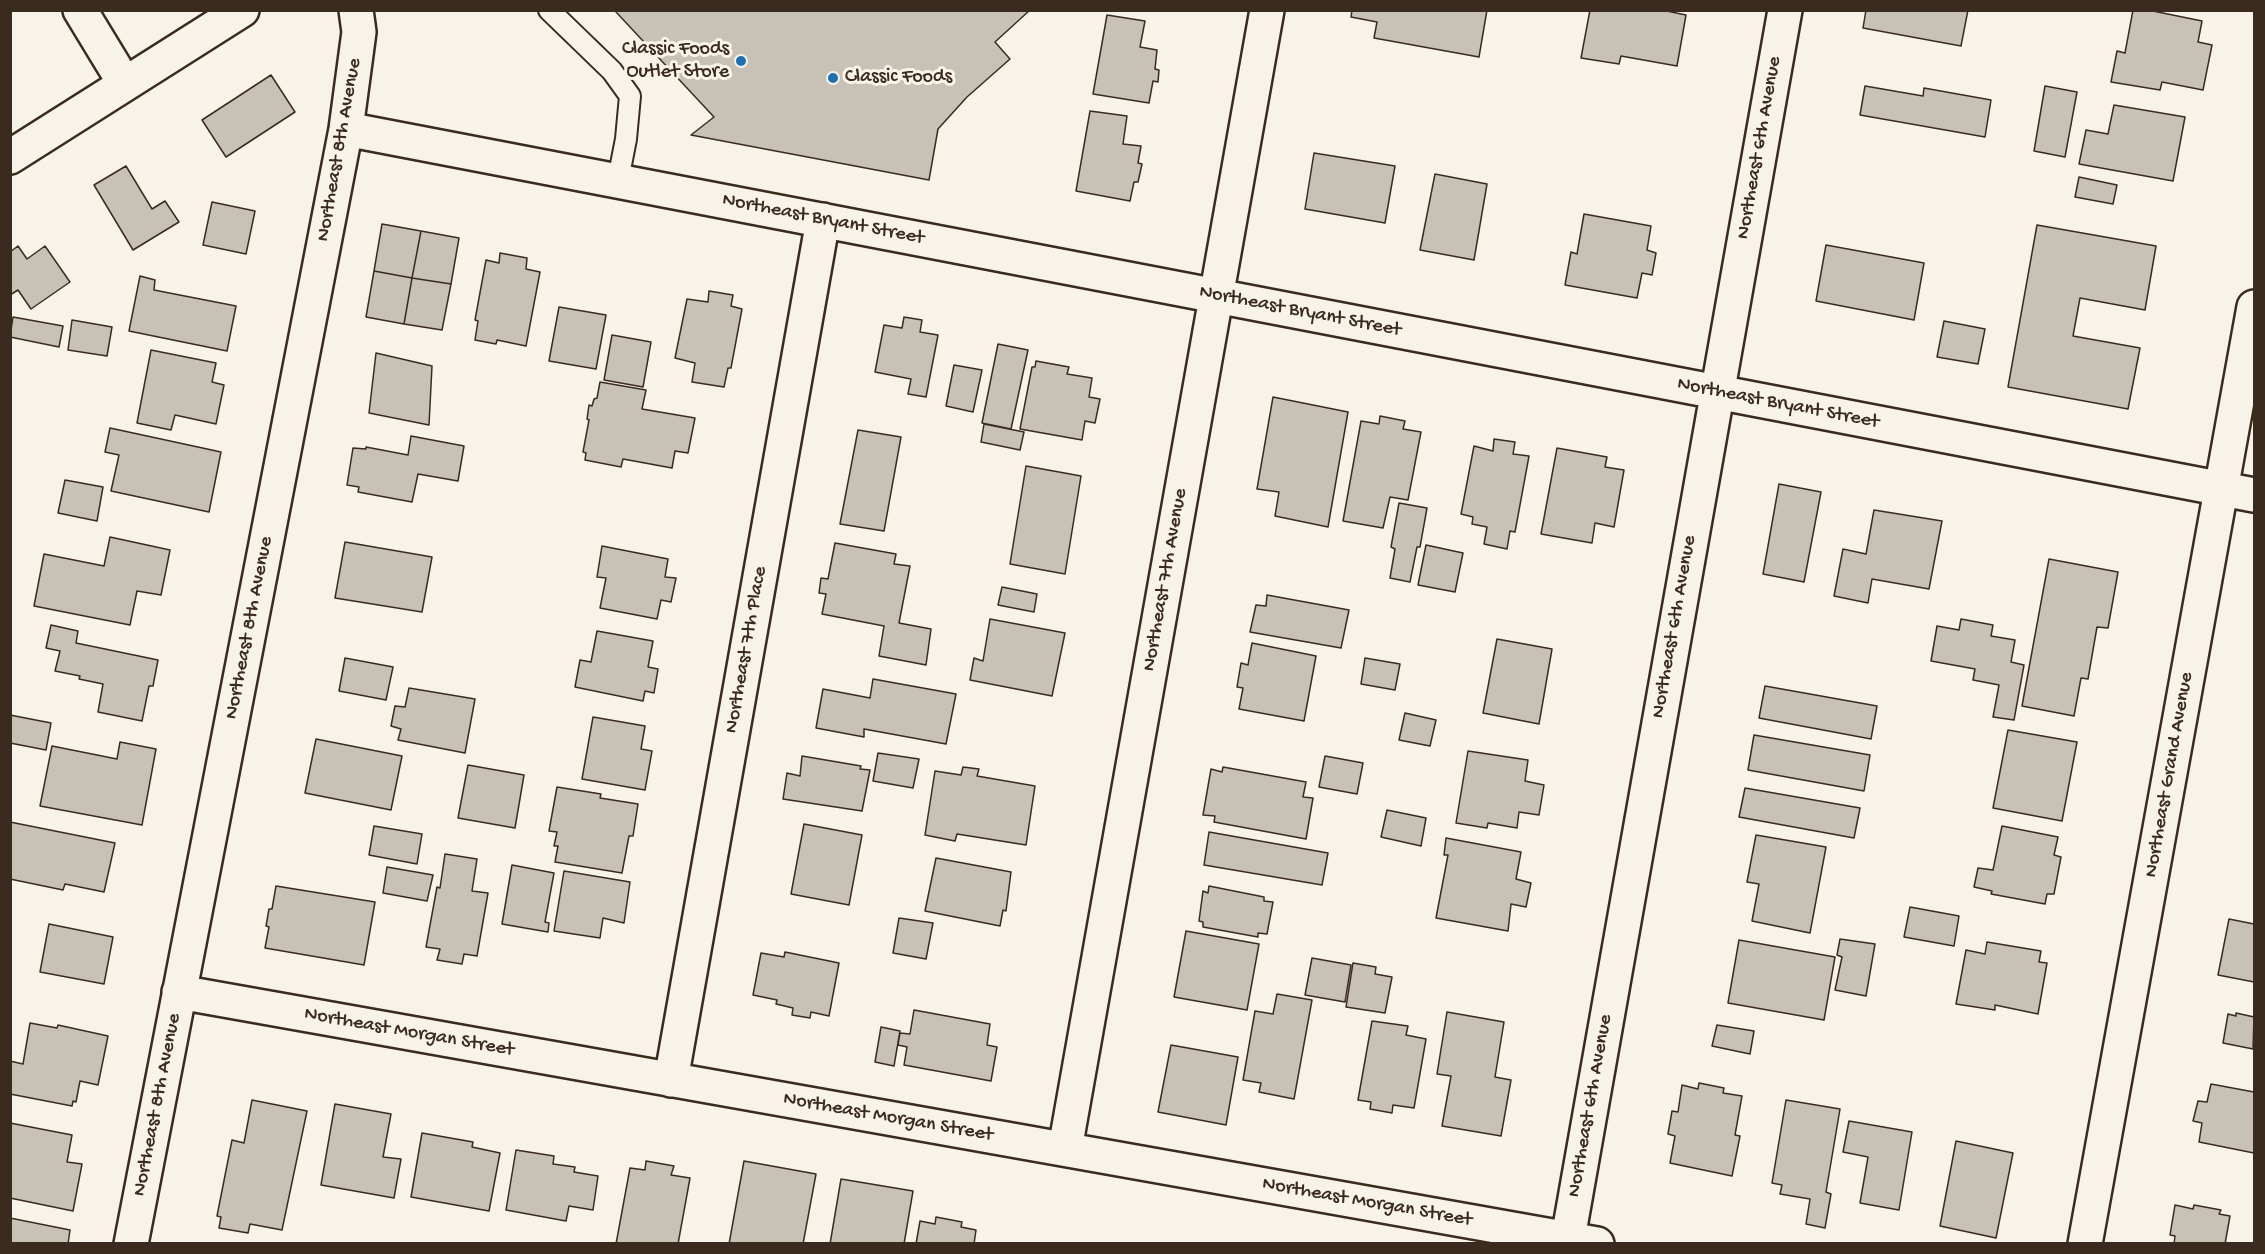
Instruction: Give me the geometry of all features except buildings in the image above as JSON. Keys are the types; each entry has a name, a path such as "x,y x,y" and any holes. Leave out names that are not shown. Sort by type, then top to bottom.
{"street":[{"path":"80,10 125,84"},
{"path":"10,157 242,10"},
{"name":"Northeast 8th Avenue","path":"131,1244 346,129 359,32 356,10"},
{"name":"Northeast 7th Avenue","path":"1065,1149 1267,10"},
{"name":"Northeast 6th Avenue","path":"1577,1242 1716,392 1785,10"},
{"name":"Northeast Bryant Street","path":"346,129 2254,495"},
{"name":"Northeast 7th Place","path":"671,1080 824,220"},
{"name":"Northeast Grand Avenue","path":"2085,1244 2254,307"},
{"name":"Northeast Morgan Street","path":"179,992 1577,1242"}],"lane":[{"path":"549,10 612,72 630,96 626,139 618,180"}],"place":[{"name":"Classic Foods Outlet Store","path":"741,61"},
{"name":"Classic Foods","path":"833,78"}]}
